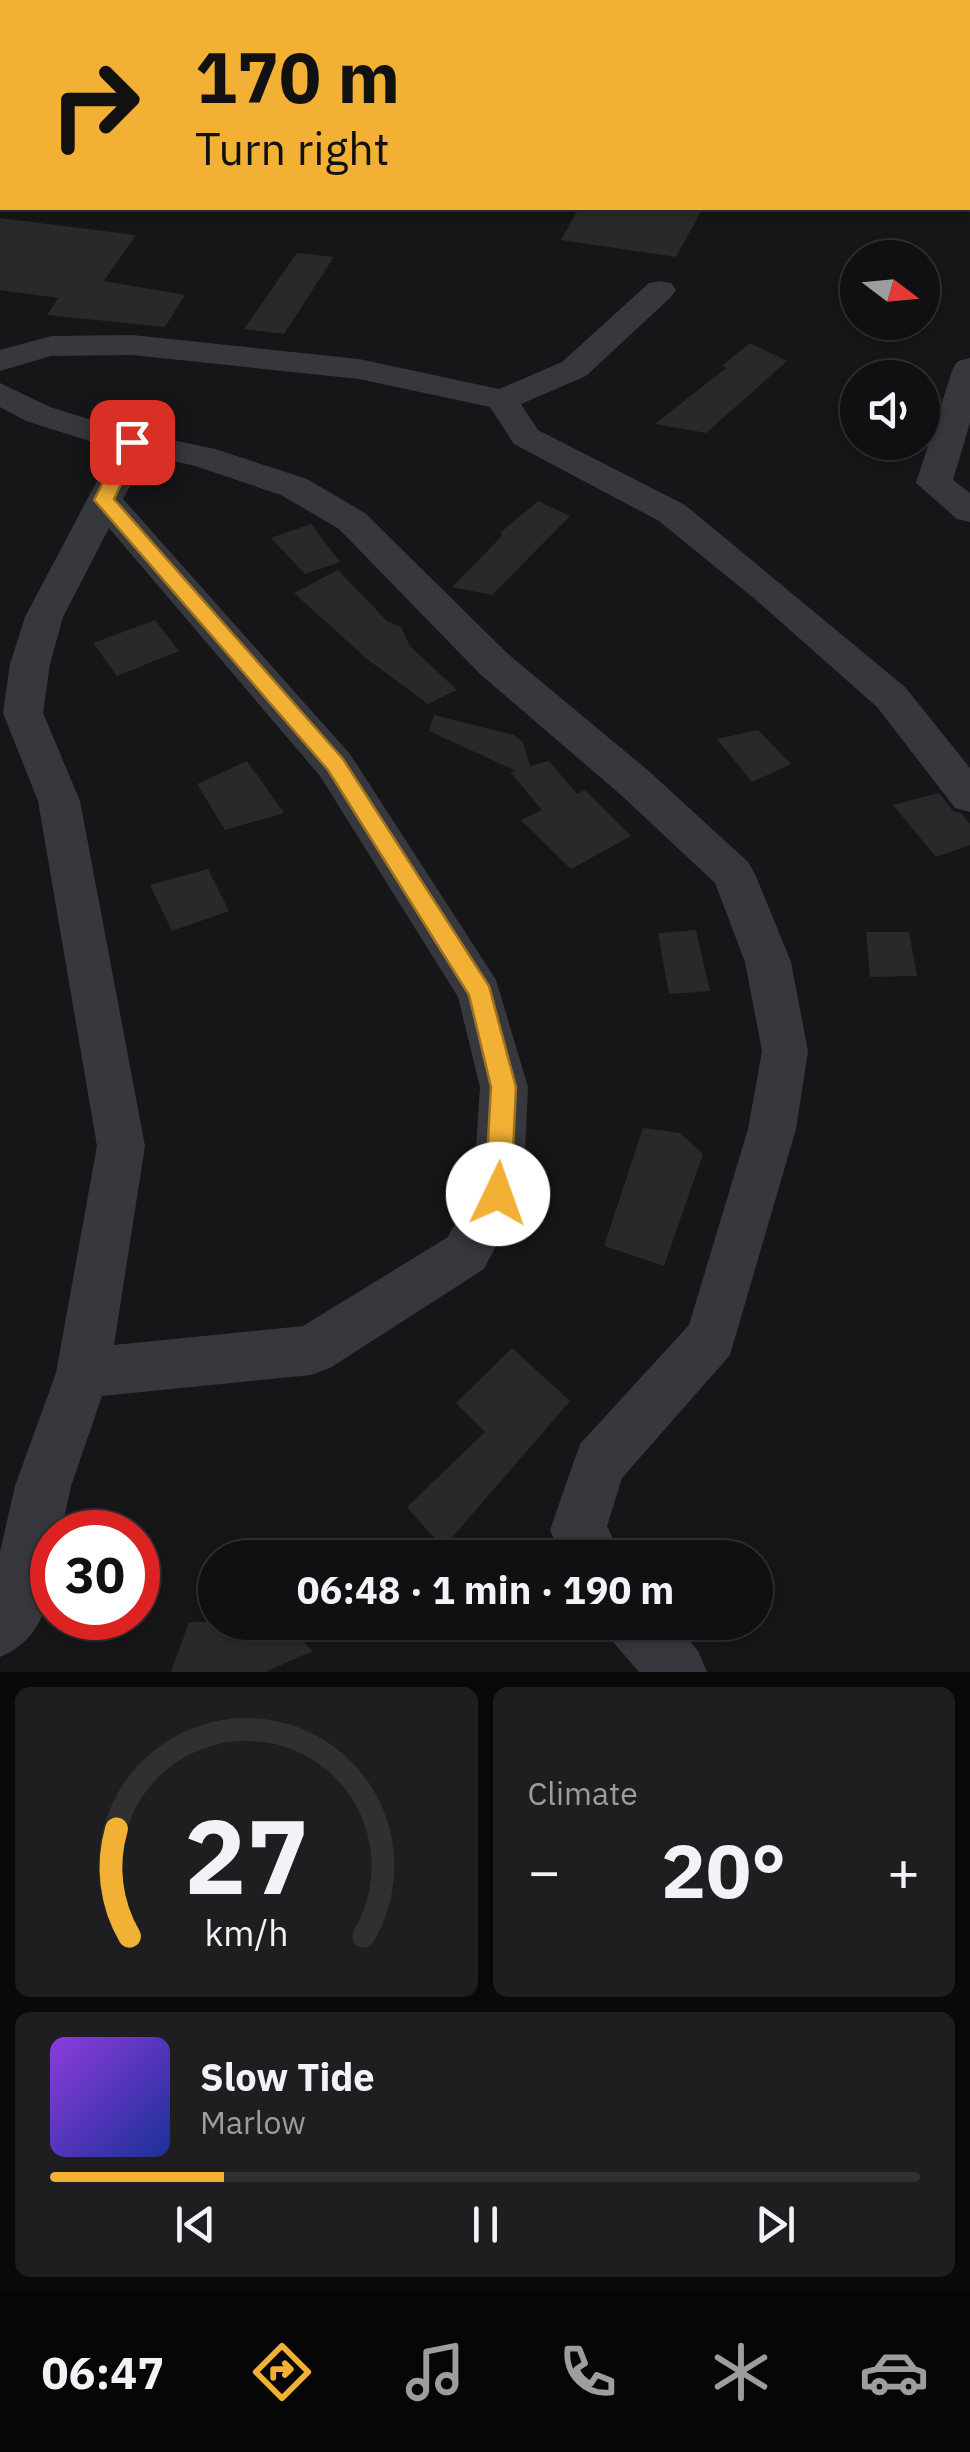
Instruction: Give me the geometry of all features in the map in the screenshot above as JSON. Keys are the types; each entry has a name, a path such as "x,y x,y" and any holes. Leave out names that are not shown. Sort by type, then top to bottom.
{"street":[{"path":"502,400 574,369 660,290"},
{"path":"0,361 26,349 102,343 345,365 451,384 502,400 526,436 672,513 769,590 890,697 970,798"},
{"path":"970,368 934,483 970,510"},
{"path":"0,393 38,414 132,442 203,457 294,487 352,521 494,664 636,784 733,874 768,962 785,1051 772,1130 710,1338 599,1463 578,1530 584,1540"},
{"path":"0,1628 16,1609 44,1486 84,1373 121,1146 58,802 22,713 30,664 44,618 132,442"},
{"path":"84,1373 311,1350 466,1253 498,1194 504,1087 480,993 336,764 104,500"},
{"path":"650,1640 677,1672"}],"building":[{"path":"578,210 702,210 676,257 561,240"},
{"path":"0,218 136,235 104,281 185,295 165,327 47,315 58,298 0,290"},
{"path":"297,253 334,257 284,334 244,329"},
{"path":"750,343 787,361 706,433 655,424 726,368 722,366"},
{"path":"538,501 570,516 492,595 452,587 502,536 500,533"},
{"path":"311,524 340,562 305,574 271,538"},
{"path":"338,570 387,621 401,627 410,646 457,690 428,704 367,659 294,593"},
{"path":"155,620 179,651 117,676 93,643"},
{"path":"434,715 514,735 523,742 530,766 549,761 577,794 585,790 631,836 571,869 521,820 542,810 510,772 516,771 429,731"},
{"path":"758,730 791,764 752,782 717,739"},
{"path":"247,761 284,813 225,830 197,784"},
{"path":"939,793 970,824 970,845 936,857 893,805"},
{"path":"208,869 229,911 172,931 150,885"},
{"path":"696,930 710,991 669,994 658,933"},
{"path":"866,932 909,932 917,976 870,977"},
{"path":"643,1128 680,1133 703,1154 664,1266 604,1246"},
{"path":"512,1348 570,1401 450,1540 436,1540 407,1507 485,1432 456,1403"},
{"path":"189,1622 198,1622 198,1640 301,1640 313,1651 265,1672 171,1672"}],"route":[{"path":"132,442 104,500 336,764 480,993 504,1087 498,1194"}]}
